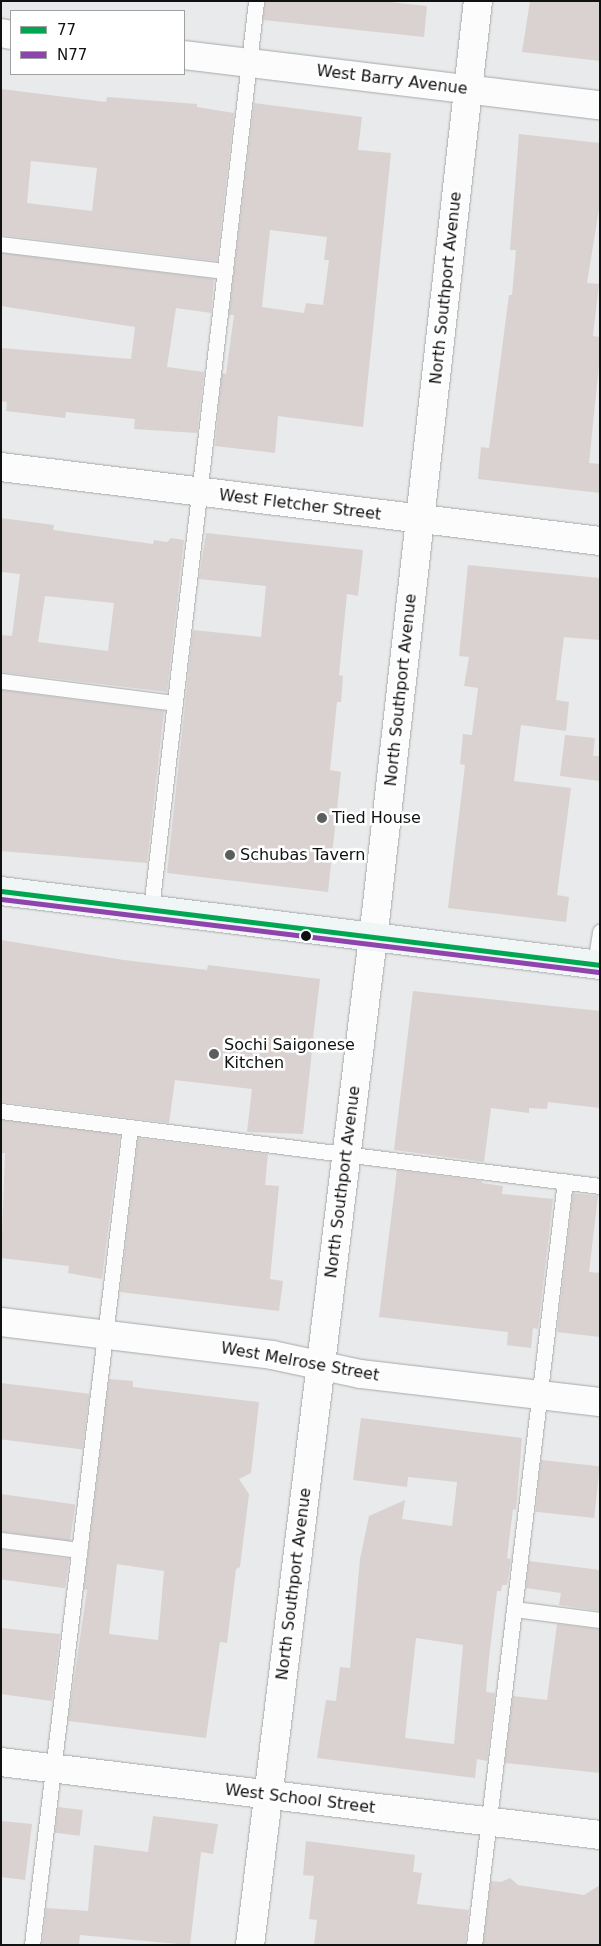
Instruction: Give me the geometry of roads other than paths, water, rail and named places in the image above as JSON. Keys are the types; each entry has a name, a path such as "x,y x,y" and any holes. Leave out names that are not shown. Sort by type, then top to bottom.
{"main road":[{"path":"1,891 598,964"}],"street":[{"name":"North Southport Avenue","path":"250,1945 373,936 478,1"},
{"name":"West Barry Avenue","path":"185,56 600,105"},
{"name":"West Fletcher Street","path":"1,467 600,541"},
{"name":"West Melrose Street","path":"1,1322 272,1355 361,1374 600,1402"},
{"name":"West School Street","path":"1,1762 600,1835"}],"lane":[{"path":"151,909 256,1"},
{"path":"1,244 225,271"},
{"path":"1,681 175,703"},
{"path":"598,964 600,930"},
{"path":"1,1111 600,1186"},
{"path":"32,1945 130,1127"},
{"path":"474,1945 565,1181"},
{"path":"1,1540 79,1550"},
{"path":"514,1609 600,1620"}],"place":[{"name":"Tied House","path":"322,818"},
{"name":"Schubas Tavern","path":"230,855"},
{"name":"Sochi Saigonese Kitchen","path":"214,1054"}]}
